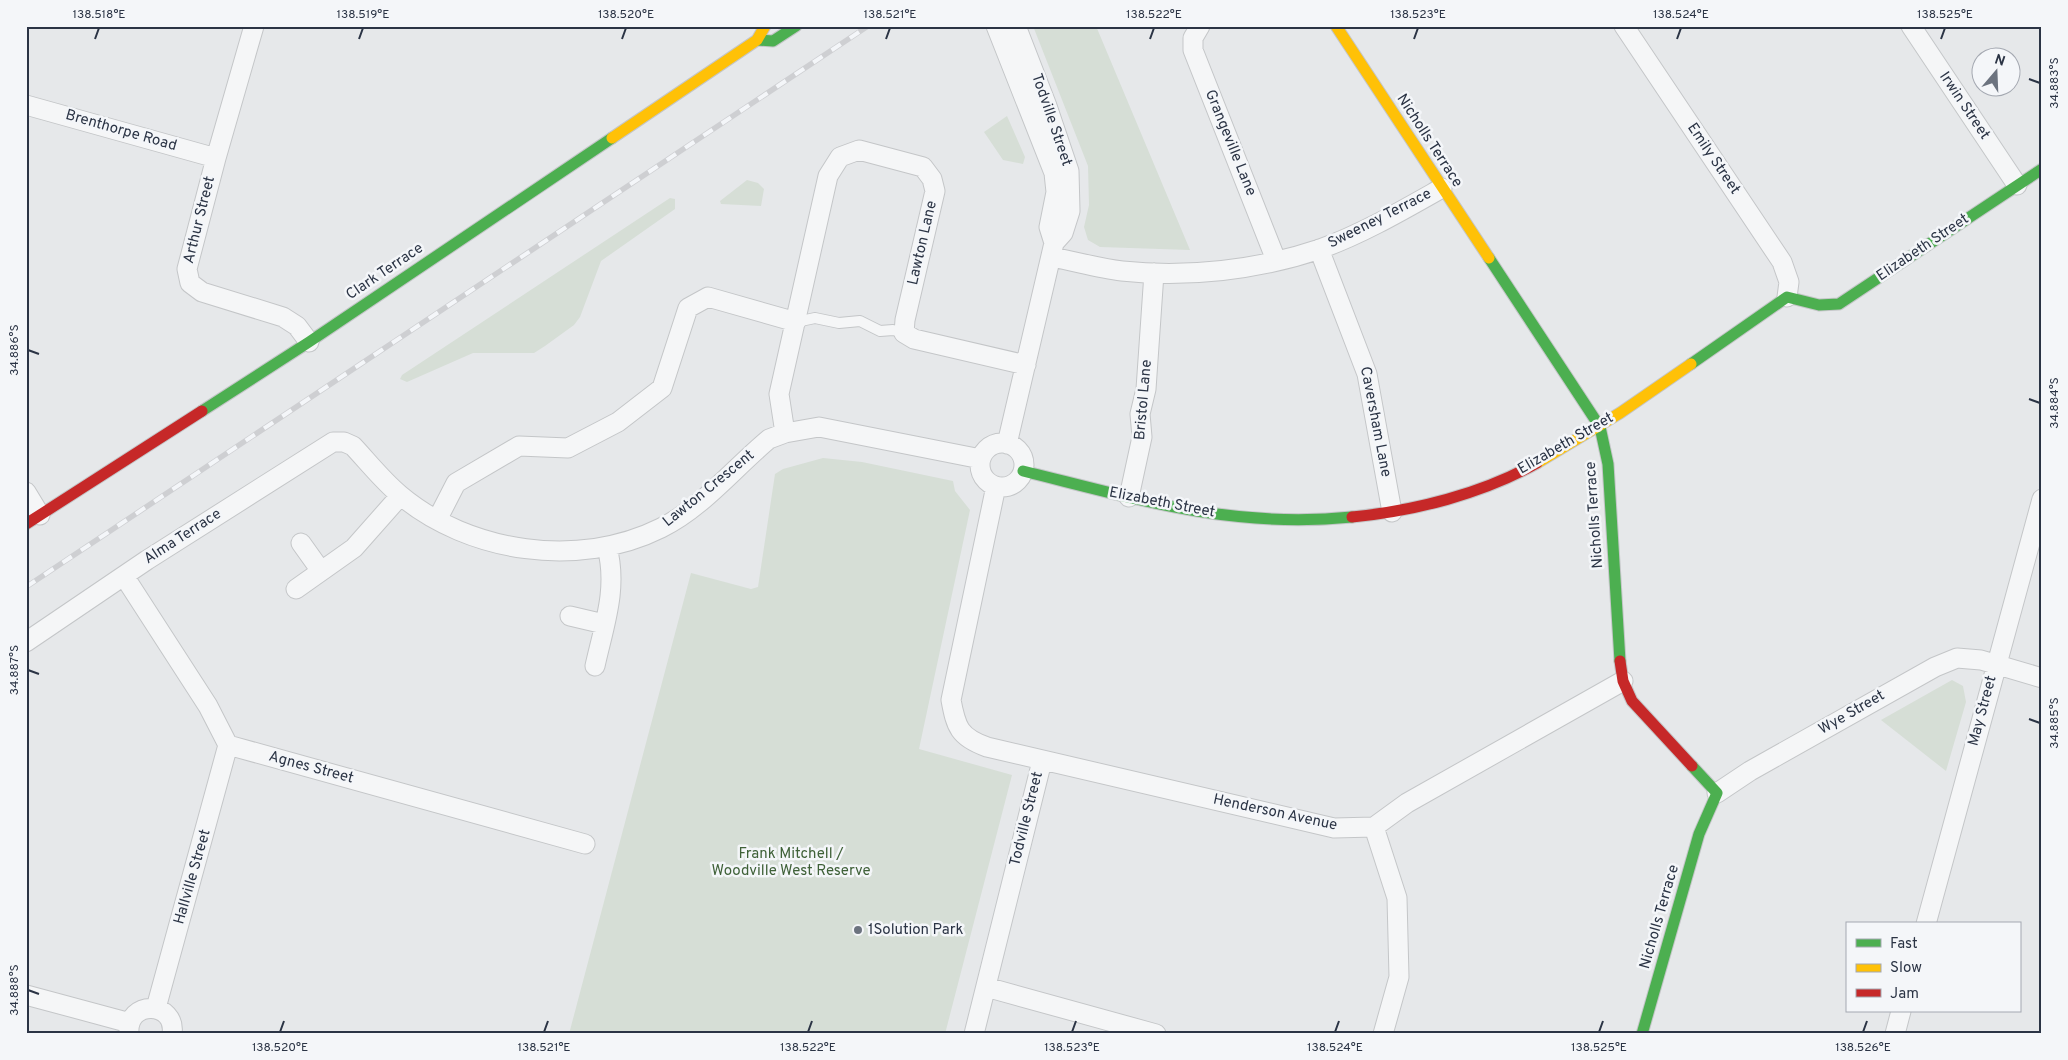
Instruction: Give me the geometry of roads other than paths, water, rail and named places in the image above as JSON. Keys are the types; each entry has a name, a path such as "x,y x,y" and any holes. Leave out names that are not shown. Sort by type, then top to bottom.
{"street":[{"name":"Arthur Street","path":"254,26 216,158 187,269 190,283 202,292 283,317 296,326 309,342"},
{"name":"Clark Terrace","path":"33,520 309,342 757,40 765,26"},
{"name":"Clark Terrace","path":"757,40 773,41 796,26"},
{"name":"Todville Street","path":"996,26 1054,174 1056,192 1049,227 1053,250"},
{"name":"Todville Street","path":"1008,444 1053,250 1063,233 1070,210 1069,171 1047,106 1016,26"},
{"name":"Grangeville Lane","path":"1200,26 1193,38 1193,50 1276,260"},
{"name":"Nicholls Terrace","path":"1336,26 1600,427 1608,464 1619,656 1623,681 1632,700 1717,793 1699,834 1642,1034"},
{"name":"Emily Street","path":"1624,26 1782,262 1789,282 1787,297"},
{"name":"Irwin Street","path":"1911,26 2017,186"},
{"name":"Brenthorpe Road","path":"26,105 216,158"},
{"name":"Lawton Lane","path":"796,322 828,176 840,157 860,150 923,167 932,179 935,191 904,320 904,333"},
{"name":"Elizabeth Street","path":"1023,471 1129,497 1210,513 1260,520 1360,518 1433,503 1516,473 1600,427 1787,297 1807,304 1826,306 1839,304 2042,169"},
{"name":"Sweeney Terrace","path":"1053,250 1120,270 1154,273 1201,272 1276,260 1319,249 1343,240 1442,188"},
{"name":"Caversham Lane","path":"1319,249 1367,374 1392,512"},
{"name":"Bristol Lane","path":"1129,497 1142,437 1140,414 1146,389 1154,273"},
{"path":"437,520 456,483 519,446 568,448 618,422 662,388 688,308 708,298 796,322 779,394 785,433 819,427 981,459"},
{"path":"904,333 914,339 1026,365"},
{"name":"Lawton Crescent","path":"344,442 353,446 400,496 459,533 504,546 557,552 607,547 660,529 680,517 769,439 785,433"},
{"name":"Alma Terrace","path":"26,642 324,446 333,442 344,442"},
{"path":"996,444 1008,444 1020,453 1023,460 1023,471 1014,483 1008,486 996,486 984,477 981,470 981,459 996,444"},
{"name":"Todville Street","path":"974,1034 1042,761 968,741 956,725 951,700 996,486"},
{"path":"26,492 33,520"},
{"path":"296,589 354,548 400,496"},
{"name":"May Street","path":"1927,922 1995,664 2042,499"},
{"path":"301,543 321,571"},
{"path":"595,666 612,587 612,570 607,547"},
{"path":"124,576 212,714 228,745"},
{"path":"570,616 604,624"},
{"name":"Wye Street","path":"1717,793 1750,771 1935,666 1957,658 1995,664 2042,678"},
{"path":"1383,1034 1400,977 1397,898 1374,827 1407,803 1623,681"},
{"name":"Agnes Street","path":"228,745 585,844"},
{"name":"Hallville Street","path":"156,1008 228,745"},
{"name":"Henderson Avenue","path":"1042,761 1334,828 1374,827"},
{"path":"986,987 1156,1034"},
{"path":"26,995 130,1028 138,1012 145,1008 156,1008 168,1017 172,1024 172,1034"},
{"path":"1895,1034 1901,1012"}],"lane":[{"path":"796,322 815,318 839,323 860,321 880,331 893,330 904,333"}],"railway":[{"path":"26,587 868,26"}],"place":[{"name":"1Solution Park","path":"858,930"}],"park label":[{"name":"Frank Mitchell / Woodville West Reserve","path":"791,862"}]}
